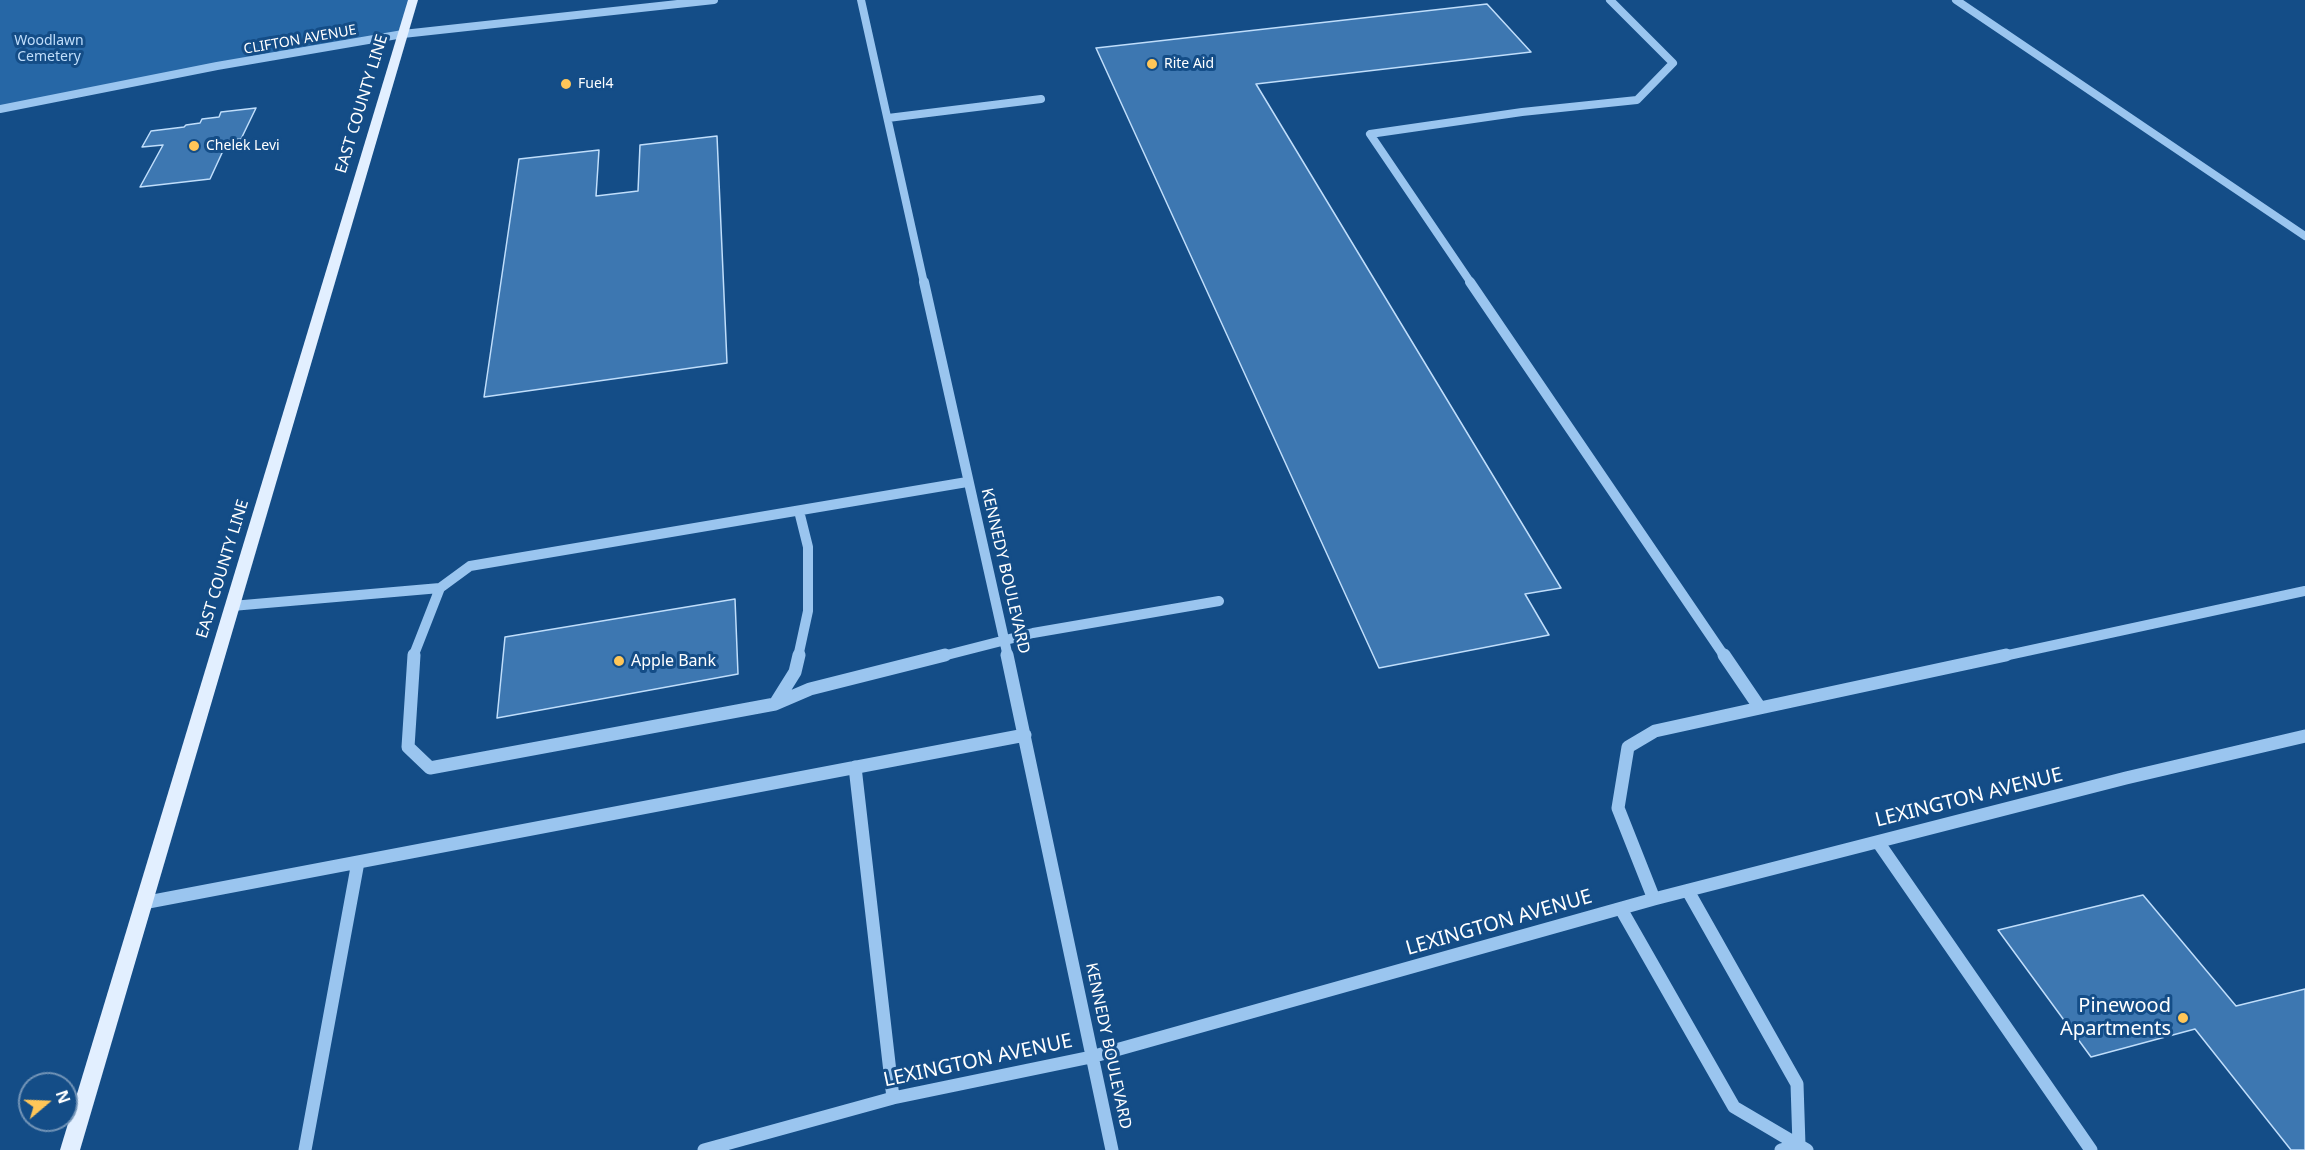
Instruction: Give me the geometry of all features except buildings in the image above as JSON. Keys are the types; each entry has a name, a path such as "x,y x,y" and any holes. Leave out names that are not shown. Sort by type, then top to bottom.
{"main road":[{"name":"EAST COUNTY LINE","path":"70,1150 413,0"}],"street":[{"path":"603,12 604,0"},
{"name":"CLIFTON AVENUE","path":"0,109 217,66 403,34 714,0"},
{"name":"KENNEDY BOULEVARD","path":"861,0 1002,641 1025,735 1112,1150"},
{"path":"1610,0 1673,63 1637,100 1522,112 1370,134 1760,708"},
{"path":"1956,0 2305,236"},
{"path":"888,118 1041,99"},
{"path":"232,606 440,588 470,566 505,558 967,482"},
{"path":"775,704 795,672 808,611 808,547 799,511"},
{"path":"440,588 412,660 408,747 430,768 775,704 810,689 1002,641 1219,602"},
{"path":"1654,899 1618,808 1628,747 1655,731 2305,591"},
{"path":"143,903 1025,735"},
{"name":"LEXINGTON AVENUE","path":"704,1150 893,1098 1091,1057 1654,899 2126,778 2305,736"},
{"path":"855,767 893,1098"},
{"path":"1878,842 2091,1150"},
{"path":"305,1150 358,862"},
{"path":"1688,891 1797,1084 1803,1147"},
{"path":"1621,909 1734,1107 1803,1147"},
{"path":"1781,1150 1803,1147"}],"green space":[{"name":"Woodlawn Cemetery","path":"0,0 413,0 403,34 0,109"}],"place":[{"name":"Rite Aid","path":"1152,64"},
{"name":"Fuel4","path":"566,84"},
{"name":"Chelek Levi","path":"194,146"},
{"name":"Apple Bank","path":"619,661"},
{"name":"Pinewood Apartments","path":"2183,1018"}]}
